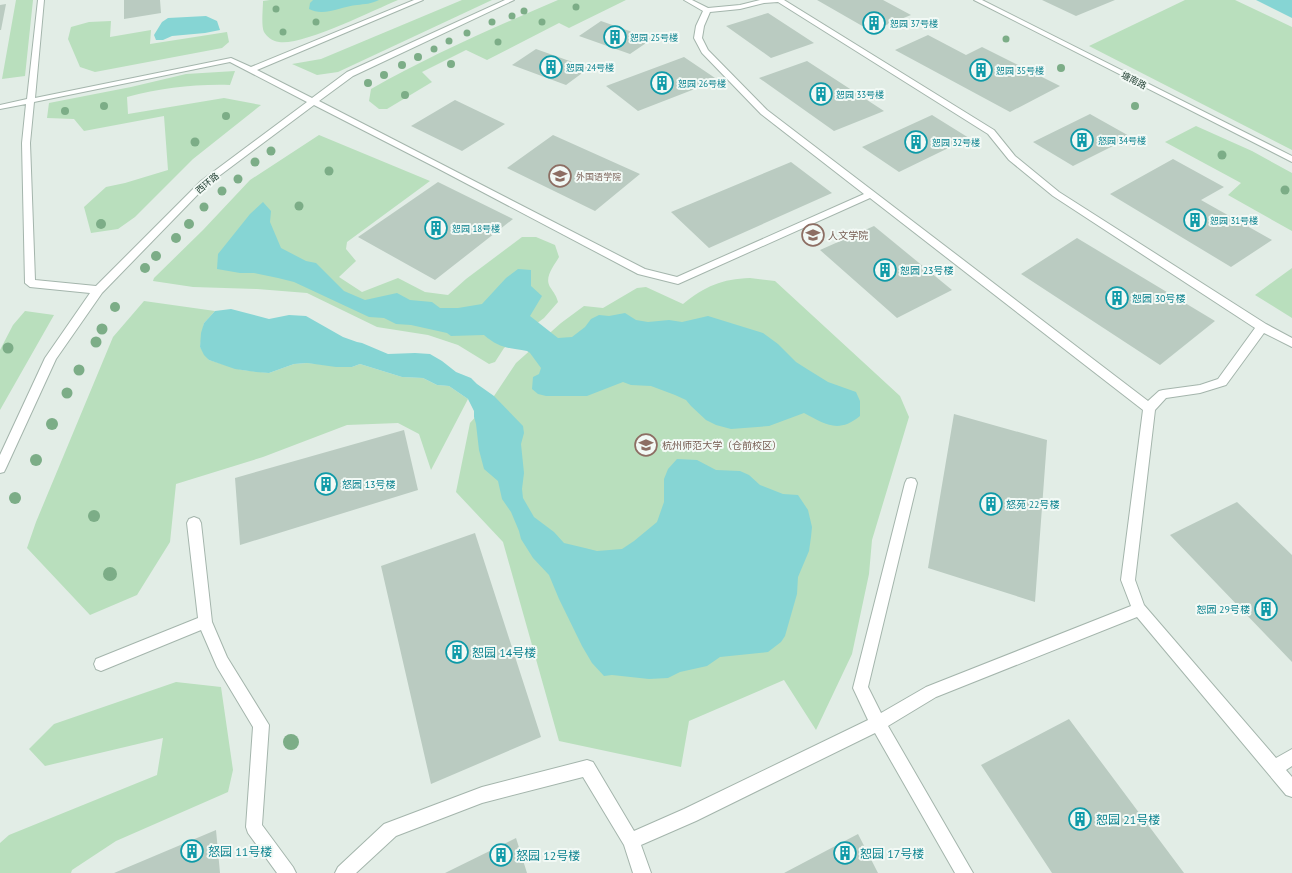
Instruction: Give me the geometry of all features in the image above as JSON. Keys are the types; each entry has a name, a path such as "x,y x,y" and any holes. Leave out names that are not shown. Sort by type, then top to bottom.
{"street":[{"path":"41,0 26,143 30,283 98,290"},
{"path":"251,70 420,0"},
{"name":"西环路","path":"0,468 51,358 76,320 98,290 204,183 350,74 511,0"},
{"path":"687,0 707,10 740,7 764,1 779,0 991,132 1012,158 1056,194 1262,327 1292,343"},
{"name":"塘南路","path":"977,0 1292,159"},
{"path":"707,10 700,26 698,38 704,51 764,112 1149,408"},
{"path":"0,107 231,60 642,272 678,281 871,194"},
{"path":"1262,327 1222,382 1200,389 1163,394 1149,408 1128,580 1139,609 1292,789"},
{"path":"911,483 860,688 878,723 964,873"},
{"path":"194,523 205,622 222,662 261,725 254,827 287,873"},
{"path":"631,842 690,815 878,723 931,692 1139,609"},
{"path":"101,664 205,622"},
{"path":"1275,768 1292,757"},
{"path":"344,873 390,830 482,795 587,768 631,842 642,873"}],"green space":[{"path":"16,0 33,0 25,76 2,79"},
{"path":"398,0 356,19 304,39 290,42 279,42 268,37 263,29 263,1"},
{"path":"462,0 492,0 338,72 317,75 292,64 321,59"},
{"path":"558,0 626,0 569,28 559,23 487,60 466,50 422,72 432,82 387,109 379,109 369,101 371,89 463,42"},
{"path":"1185,0 1235,0 1292,27 1292,150 1089,46"},
{"path":"111,21 110,37 151,30 150,44 227,32 229,42 222,48 95,72 80,67 68,39 71,27 89,22"},
{"path":"235,71 230,85 178,87 127,97 128,114 224,98 261,105 193,159 135,217 118,229 91,233 84,207 106,187 168,170 164,116 84,131 74,119 47,118 49,103 131,87 186,74"},
{"path":"1196,126 1252,151 1292,173 1292,231 1228,195 1241,183 1165,142"},
{"path":"319,135 430,181 347,242 346,249 356,261 339,277 362,292 398,278 425,292 448,295 466,279 522,237 536,237 555,245 559,257 550,272 548,283 558,302 544,318 504,348 495,362 489,364 458,345 428,335 377,327 307,293 257,289 193,287 153,281 154,278 203,230 250,180"},
{"path":"1292,268 1292,318 1255,295"},
{"path":"750,278 775,281 900,396 909,417 872,540 869,574 852,654 816,730 784,680 689,721 681,767 559,741 503,542 456,492 470,423 494,396 516,363 561,323 584,306 603,308 637,288 646,287 683,304 706,288 722,282"},
{"path":"144,301 215,311 204,323 200,347 209,360 242,370 269,373 294,364 307,363 352,367 360,364 402,377 423,378 437,385 449,386 468,399 431,470 419,434 398,423 347,425 263,457 176,484 170,542 137,595 90,615 27,548 36,522 113,337"},
{"path":"25,311 54,315 0,410 0,350 13,325"},
{"path":"176,682 221,687 233,770 228,792 116,841 72,870 71,873 0,873 0,843 9,835 157,775 163,738 45,766 29,749 54,724"}],"water":[{"path":"313,0 379,0 368,4 321,12 309,9 310,3"},
{"path":"1256,0 1292,0 1292,18"},
{"path":"206,16 217,21 220,30 172,36 163,40 156,40 154,35 162,22 168,18"},
{"path":"263,202 271,211 270,222 281,248 306,261 316,263 344,291 365,300 397,293 410,300 432,302 440,308 458,308 482,304 506,278 518,269 531,270 531,286 542,296 530,316 558,338 572,337 585,327 591,319 599,315 609,316 625,313 636,320 648,322 669,320 682,322 708,316 763,333 778,344 796,362 807,369 828,382 856,392 860,401 860,416 845,425 838,426 825,424 804,413 769,426 731,429 716,425 706,420 686,400 651,386 631,385 623,382 587,396 546,396 538,394 532,389 533,377 539,374 541,368 527,351 499,345 484,335 451,336 447,333 411,325 396,324 384,318 369,317 294,282 254,273 240,273 217,269 218,254 250,214"},
{"path":"231,309 269,319 289,315 306,316 343,337 388,354 430,354 456,372 471,378 494,396 523,426 524,433 521,444 524,473 522,489 523,498 534,517 554,532 564,543 597,551 622,549 634,541 657,522 664,502 664,479 668,469 677,459 697,460 716,470 740,471 749,475 760,485 783,494 798,495 808,510 812,527 809,551 798,577 797,594 785,636 781,642 768,652 720,657 707,666 680,672 668,678 649,679 612,675 604,676 592,663 582,646 549,575 533,558 521,539 511,512 502,499 498,481 484,469 479,450 474,411 468,399 449,386 437,385 423,378 402,377 360,364 352,367 336,367 307,363 294,364 269,373 235,369 209,360 204,355 200,347 201,333 204,323 215,311"}],"building":[{"path":"124,0 160,0 161,13 124,19"},
{"name":"恕园 37号楼","path":"817,0 883,0 911,15 871,31"},
{"path":"1042,0 1115,0 1076,16"},
{"path":"6,4 1,30 0,30 0,5"},
{"path":"768,13 814,43 771,58 726,26"},
{"name":"恕园 25号楼","path":"601,21 652,39 630,54 579,36"},
{"name":"恕园 35号楼","path":"928,35 966,55 982,47 1060,86 1010,112 895,50"},
{"name":"恕园 24号楼","path":"536,49 589,68 566,85 512,65"},
{"name":"恕园 26号楼","path":"684,57 718,80 638,111 606,86"},
{"name":"恕园 33号楼","path":"807,61 884,111 834,131 759,78"},
{"path":"455,100 505,124 462,151 411,126"},
{"name":"怒园 34号楼","path":"1090,114 1131,137 1073,166 1033,142"},
{"name":"恕园 32号楼","path":"932,115 969,138 899,172 862,147"},
{"path":"553,135 640,174 595,211 507,168"},
{"name":"恕园 31号楼","path":"1173,159 1224,187 1201,200 1272,240 1231,267 1110,194"},
{"path":"791,162 832,193 709,248 671,212"},
{"name":"恕园 18号楼","path":"438,182 513,219 435,280 358,237"},
{"name":"恕园 23号楼","path":"874,226 952,290 897,318 820,250"},
{"name":"恕园 30号楼","path":"1077,238 1215,321 1160,365 1021,274"},
{"name":"怒苑 22号楼","path":"954,414 1047,440 1035,602 928,568"},
{"name":"怒园 13号楼","path":"404,430 418,490 240,545 235,478"},
{"name":"恕园 29号楼","path":"1237,502 1292,555 1292,662 1170,535"},
{"name":"恕园 14号楼","path":"475,533 541,737 431,784 381,566"},
{"name":"恕园 21号楼","path":"1069,719 1184,873 1052,873 981,765"},
{"name":"怒园 11号楼","path":"216,830 220,873 114,873"},
{"name":"恕园 17号楼","path":"858,834 878,873 784,873"},
{"name":"怒园 12号楼","path":"516,838 527,873 445,873"}],"place":[{"name":"恕园 37号楼","path":"874,23"},
{"name":"恕园 25号楼","path":"615,37"},
{"name":"恕园 24号楼","path":"551,67"},
{"name":"恕园 35号楼","path":"981,70"},
{"name":"恕园 26号楼","path":"662,83"},
{"name":"恕园 33号楼","path":"821,94"},
{"name":"怒园 34号楼","path":"1082,140"},
{"name":"恕园 32号楼","path":"916,142"},
{"name":"外国语学院","path":"560,176"},
{"name":"恕园 31号楼","path":"1195,220"},
{"name":"恕园 18号楼","path":"436,228"},
{"name":"人文学院","path":"813,235"},
{"name":"恕园 23号楼","path":"885,270"},
{"name":"恕园 30号楼","path":"1117,298"},
{"name":"杭州师范大学（仓前校区）","path":"646,445"},
{"name":"怒园 13号楼","path":"326,484"},
{"name":"怒苑 22号楼","path":"991,504"},
{"name":"恕园 29号楼","path":"1266,609"},
{"name":"恕园 14号楼","path":"457,652"},
{"name":"恕园 21号楼","path":"1080,819"},
{"name":"怒园 11号楼","path":"192,851"},
{"name":"恕园 17号楼","path":"845,853"},
{"name":"怒园 12号楼","path":"501,855"}]}
